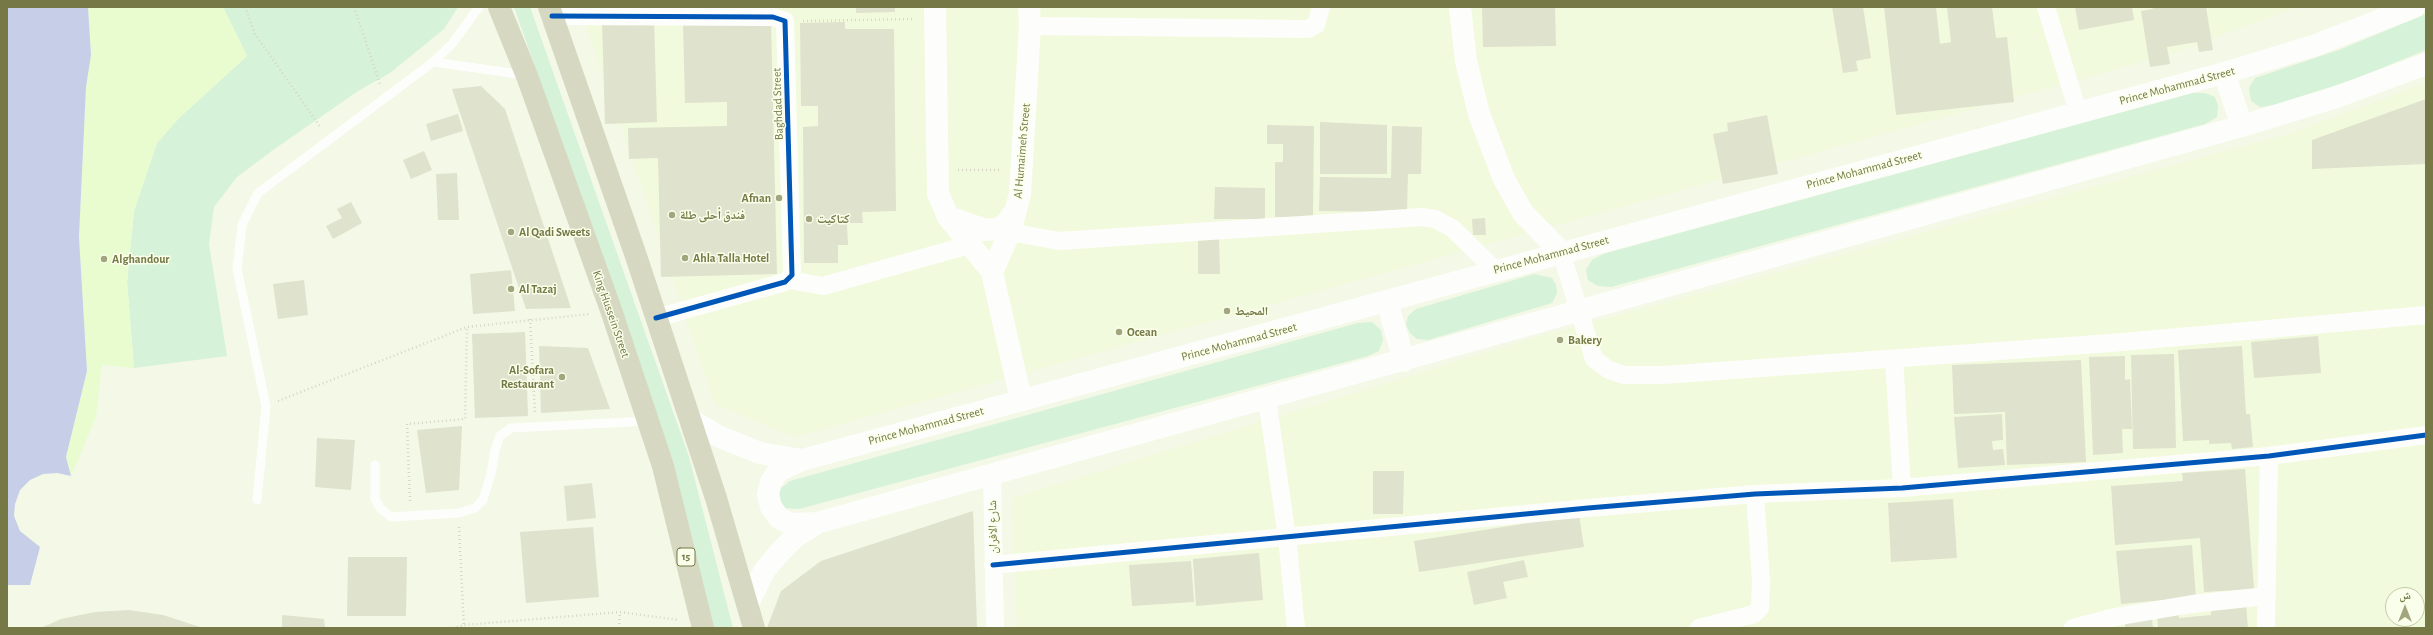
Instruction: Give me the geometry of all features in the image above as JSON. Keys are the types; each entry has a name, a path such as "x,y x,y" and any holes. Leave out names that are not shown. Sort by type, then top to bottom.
{"highway":[{"name":"King Hussein Street","path":"499,7 527,76 611,310 648,421 668,486 702,625"},
{"path":"551,12 656,318 748,604 754,628"}],"main road":[{"path":"1460,7 1466,61 1479,114 1504,179 1523,213 1560,252"},
{"name":"Prince Mohammad Street","path":"689,419 720,437 760,453 802,460 1387,301 1560,252 2224,73 2316,45 2414,7"},
{"path":"935,13 938,193 948,217 992,272 1022,400"},
{"name":"Al Humaimeh Street","path":"992,272 1010,232 1018,207 1024,170 1029,16"},
{"path":"802,460 778,471 771,482 768,494 771,507 779,518 791,524 817,523 1268,399 2242,126 2334,98 2426,64"},
{"path":"2224,73 2242,126"},
{"path":"948,217 985,230 1005,225 1018,207"},
{"path":"1387,301 1404,361"},
{"path":"748,604 764,571 779,553 794,538 817,523"}],"street":[{"path":"1029,16 1308,29 1316,25 1321,7"},
{"path":"2046,7 2078,112"},
{"path":"551,12 670,12 773,17 785,21"},
{"name":"Baghdad Street","path":"785,21 793,268 789,280"},
{"path":"1010,232 1059,241 1422,217 1435,219 1452,228 1495,270"},
{"path":"656,318 789,280 823,286 969,245"},
{"path":"1560,252 1594,359 1609,370 1624,375 1663,375 2111,343 2426,315"},
{"path":"1894,359 1902,488"},
{"path":"1268,399 1287,537 1296,628"},
{"path":"993,565 1755,494 1902,488 2269,456 2426,435"},
{"path":"2266,628 2269,456"},
{"name":"شارع الافران","path":"992,474 995,628"},
{"path":"1699,628 1754,614 1760,608 1761,581 1755,494"},
{"path":"2073,628 2115,617 2192,604 2267,596"}],"lane":[{"path":"257,500 266,406 237,269 242,225 258,193 384,97 433,62 452,44 479,7"},
{"path":"433,62 527,76"},
{"path":"374,465 375,498 381,510 391,517 458,513 475,508 483,500 500,436 511,428 648,421"}],"path":[{"path":"245,7 255,34 328,139"},
{"path":"354,7 384,97"},
{"path":"785,21 935,13"},
{"path":"937,170 1024,170"},
{"path":"266,406 467,327 611,310"},
{"path":"530,319 536,426"},
{"path":"411,516 407,424 465,419 467,327"},
{"path":"458,513 464,626"},
{"path":"453,628 620,612 702,625"},
{"path":"619,628 620,612"}],"shaded area":[{"path":"223,7 458,7 444,29 390,73 358,91 237,177 214,207 209,244 227,356 134,368 127,282 134,211 157,143 179,118 247,56"},
{"path":"514,7 530,7 689,457 733,628 714,628 673,461"},
{"path":"580,7 2297,7 2171,54 795,437 715,404"},
{"path":"2426,14 2426,50 2352,80 2274,105 2260,107 2251,101 2249,88 2255,78 2339,50"},
{"path":"2426,83 2426,628 1017,628 1012,498 1527,340 2288,134"},
{"path":"2192,93 2205,93 2215,97 2218,106 2217,117 2205,124 1611,287 1598,286 1588,280 1586,270 1592,260 1603,254"},
{"path":"1534,274 1552,278 1556,285 1557,293 1552,303 1428,340 1417,339 1410,333 1406,325 1408,316 1416,309"},
{"path":"1372,322 1381,330 1383,340 1379,351 1368,356 799,509 783,508 778,501 778,490 790,481 1358,323"}],"sand":[{"name":"Alghandour","path":"88,7 223,7 247,56 179,118 157,143 134,211 127,282 134,368 102,365 96,417 71,476 66,457 87,371 79,237 86,87 91,55"}],"water":[{"path":"7,7 88,7 91,55 86,87 79,237 87,371 66,457 71,476 57,473 43,474 30,480 20,490 15,504 14,516 20,531 40,547 30,585 7,585"}],"building":[{"path":"856,7 895,7 895,12 856,13"},
{"path":"1482,7 1555,7 1556,46 1483,47"},
{"path":"1832,7 1863,7 1871,58 1856,61 1858,71 1843,73"},
{"path":"1884,7 1936,7 1940,44 1951,42 1947,7 1992,7 1996,38 2007,37 2014,102 1896,115"},
{"path":"2075,7 2132,7 2134,20 2079,30"},
{"path":"2152,7 2206,7 2213,50 2199,52 2197,42 2167,47 2170,64 2150,67 2141,11 2153,9"},
{"path":"654,19 657,122 605,124 602,21"},
{"path":"771,22 777,274 661,277 658,158 629,159 628,128 727,126 727,102 685,103 683,24"},
{"path":"845,22 845,29 894,29 896,211 862,212 863,223 847,223 848,245 838,245 838,263 804,263 803,127 818,126 818,106 801,106 800,23"},
{"path":"481,86 505,109 571,308 526,309 452,89"},
{"path":"2426,99 2426,164 2312,169 2312,140"},
{"path":"458,114 463,131 431,141 426,124"},
{"path":"1767,115 1778,174 1723,184 1713,134 1728,131 1727,123"},
{"path":"1320,122 1387,125 1387,174 1320,174"},
{"path":"1267,125 1314,126 1313,217 1275,217 1275,162 1283,162 1283,144 1267,144"},
{"path":"1392,126 1422,127 1421,174 1408,174 1407,212 1319,211 1320,177 1391,178"},
{"path":"424,151 432,170 411,179 403,160"},
{"path":"457,173 459,220 438,220 436,174"},
{"path":"1215,187 1265,188 1265,219 1214,219"},
{"path":"351,202 362,223 333,239 326,226 342,218 337,209"},
{"path":"1485,218 1486,235 1473,235 1472,219"},
{"path":"1198,239 1219,239 1220,274 1198,274"},
{"path":"511,270 515,311 473,314 470,274"},
{"path":"304,280 308,315 278,319 273,284"},
{"path":"525,332 528,416 475,418 472,334"},
{"path":"2318,336 2321,373 2254,378 2251,342"},
{"path":"539,346 588,348 610,409 541,413"},
{"path":"2242,346 2246,414 2250,414 2253,447 2232,449 2231,443 2209,444 2209,440 2183,441 2178,350"},
{"path":"2174,354 2176,448 2133,449 2131,355"},
{"path":"2125,356 2125,380 2130,379 2132,429 2122,429 2123,453 2093,455 2089,357"},
{"path":"2081,360 2086,462 2007,465 2005,412 1954,414 1952,365"},
{"path":"2002,414 2003,440 1992,441 1993,450 2003,449 2005,465 1958,468 1954,417"},
{"path":"462,426 459,490 426,493 417,430"},
{"path":"317,438 355,440 351,490 315,487"},
{"path":"2245,469 2254,589 2204,592 2200,538 2115,545 2111,486 2183,481 2182,473"},
{"path":"1373,471 1404,471 1403,514 1373,514"},
{"path":"592,483 596,518 567,521 564,486"},
{"path":"1953,499 1957,558 1891,562 1888,503"},
{"path":"973,511 977,628 767,628 781,591 821,561"},
{"path":"1579,515 1584,547 1419,572 1414,541"},
{"path":"593,527 599,597 526,603 520,532"},
{"path":"2192,545 2196,597 2121,604 2116,551"},
{"path":"1259,553 1263,600 1196,606 1193,559"},
{"path":"348,557 407,557 406,616 347,616"},
{"path":"1524,560 1528,577 1503,582 1507,598 1474,605 1467,572"},
{"path":"1191,561 1194,602 1132,606 1129,565"},
{"path":"2246,604 2248,628 2158,628 2157,615 2179,613 2179,618 2211,615 2211,607"},
{"path":"129,610 163,615 203,628 41,628 61,619 95,612"},
{"path":"282,615 324,619 325,628 282,628"},
{"path":"2152,619 2153,628 2125,628 2125,623"}],"cycle path":[{"path":"552,16 773,17 785,21 792,275 785,282 656,318"},
{"path":"993,565 1588,508 1755,494 1902,488 2269,456 2426,435"}],"place":[{"name":"Afnan","path":"779,198"},
{"name":"فندق أحلى طلة","path":"672,215"},
{"name":"كتاكيت","path":"809,219"},
{"name":"Al Qadi Sweets","path":"511,232"},
{"name":"Ahla Talla Hotel","path":"685,258"},
{"name":"Alghandour","path":"104,259"},
{"name":"Al Tazaj","path":"511,289"},
{"name":"المحيط","path":"1227,311"},
{"name":"Ocean","path":"1119,332"},
{"name":"Bakery","path":"1560,340"},
{"name":"Al-Sofara Restaurant","path":"562,377"}]}
